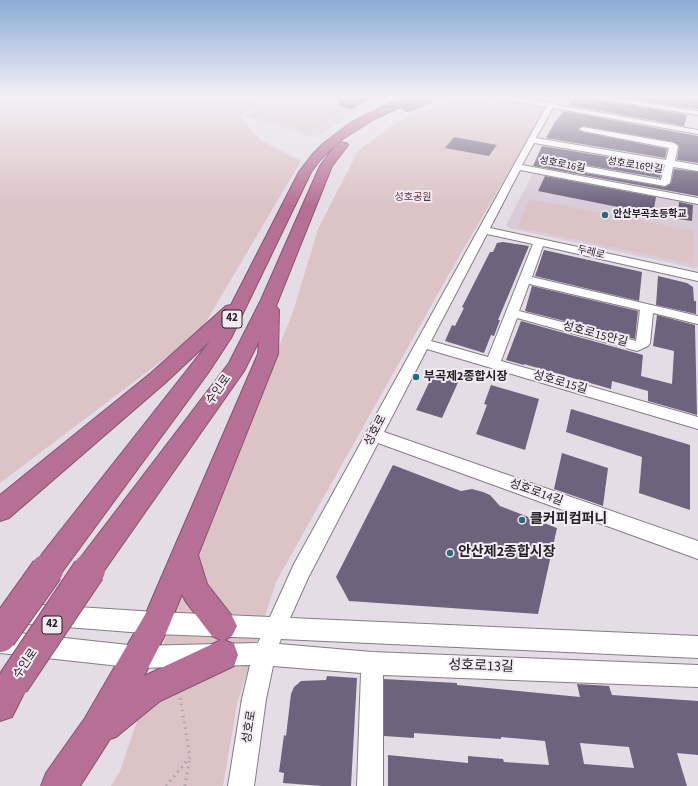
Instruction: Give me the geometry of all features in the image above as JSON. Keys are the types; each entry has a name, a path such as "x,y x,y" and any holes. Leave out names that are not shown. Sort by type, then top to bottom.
{"highway":[{"name":"42","path":"0,636 52,563 202,368 222,338 241,302 305,172 314,159 331,141 343,133"},
{"name":"수인로","path":"7,694 91,566 237,366 270,300 326,166 345,141 357,133"},
{"path":"59,786 97,730 156,624 268,354 270,300"},
{"path":"3,507 158,378 241,302"},
{"path":"97,730 149,690 176,676 222,640 196,592 184,555"}],"street":[{"name":"성호로","path":"241,786 254,699 264,654 275,628 301,571 536,133"},
{"path":"565,176 581,133"},
{"path":"532,140 698,168"},
{"name":"성호로16안길","path":"674,146 665,183 575,147 674,146"},
{"name":"성호로16길","path":"517,167 698,201"},
{"path":"664,195 665,183"},
{"name":"두레로","path":"483,230 698,277"},
{"path":"493,363 539,242"},
{"path":"525,279 698,320"},
{"name":"성호로15안길","path":"512,313 637,346 643,343 647,308"},
{"name":"성호로15길","path":"423,343 698,423"},
{"name":"성호로14길","path":"374,435 698,550"},
{"path":"0,612 156,624 222,640"},
{"path":"0,642 138,657 275,628 698,647"},
{"name":"성호로13길","path":"222,640 264,654 372,663 698,676"},
{"path":"370,786 372,663"}],"path":[{"path":"176,676 190,757 185,786"},
{"path":"166,786 190,757"}],"shaded area":[{"path":"298,133 323,133 315,138"},
{"name":"안산부곡초등학교","path":"533,173 698,204 698,267 694,268 509,228 506,225"}],"green space":[{"path":"0,133 254,133 259,139 301,161 200,332 0,483"},
{"name":"성호공원","path":"383,133 532,133 458,258 276,582 237,704 223,786 111,786 120,771 195,551 293,312 318,229 358,151"},
{"path":"530,199 694,231 693,264 517,227"}],"building":[{"path":"549,133 586,133 667,149 665,158 546,138"},
{"path":"621,133 680,133 698,136 698,163 677,160 679,146 674,142"},
{"path":"454,137 497,145 489,156 445,148"},
{"path":"542,146 663,166 660,178 568,162 562,166 568,170 665,187 671,183 674,169 698,172 698,196 533,166"},
{"path":"545,176 656,197 653,214 538,191"},
{"path":"679,202 693,205 692,221 678,219"},
{"path":"503,242 529,246 498,320 500,320 494,336 491,335 484,353 445,341 452,325 455,326 464,308 462,307 490,252 493,252 497,243"},
{"path":"544,250 642,272 639,301 535,276"},
{"path":"658,276 687,283 693,287 694,301 696,301 696,314 656,305"},
{"path":"532,286 638,311 635,339 525,311"},
{"path":"657,315 695,325 697,415 648,401 648,391 612,381 611,389 506,360 521,321 643,355 641,376 672,384 674,351 653,346"},
{"path":"435,370 460,378 442,418 416,410"},
{"path":"491,385 539,399 525,450 476,434 487,405 484,404"},
{"path":"571,409 690,445 690,510 639,493 642,457 566,432"},
{"path":"562,453 608,468 603,506 554,489"},
{"name":"안산제2종합시장","path":"393,465 461,491 472,489 483,492 490,495 500,506 557,528 538,614 349,601 336,577"},
{"path":"327,676 357,678 351,786 322,786 283,783 284,773 279,772 284,735 286,736 291,694 294,687 301,681 326,680"},
{"path":"384,679 457,683 457,685 580,697 577,684 609,686 612,695 698,701 698,755 677,753 687,786 388,786 388,755 468,763 468,756 503,759 504,762 549,765 545,741 501,737 501,739 414,733 414,738 384,736","holes":["580,743 629,747 634,768 584,764"]}],"place":[{"name":"안산부곡초등학교","path":"605,215"},
{"name":"부곡제2종합시장","path":"416,377"},
{"name":"클커피컴퍼니","path":"522,520"},
{"name":"안산제2종합시장","path":"450,553"}]}
